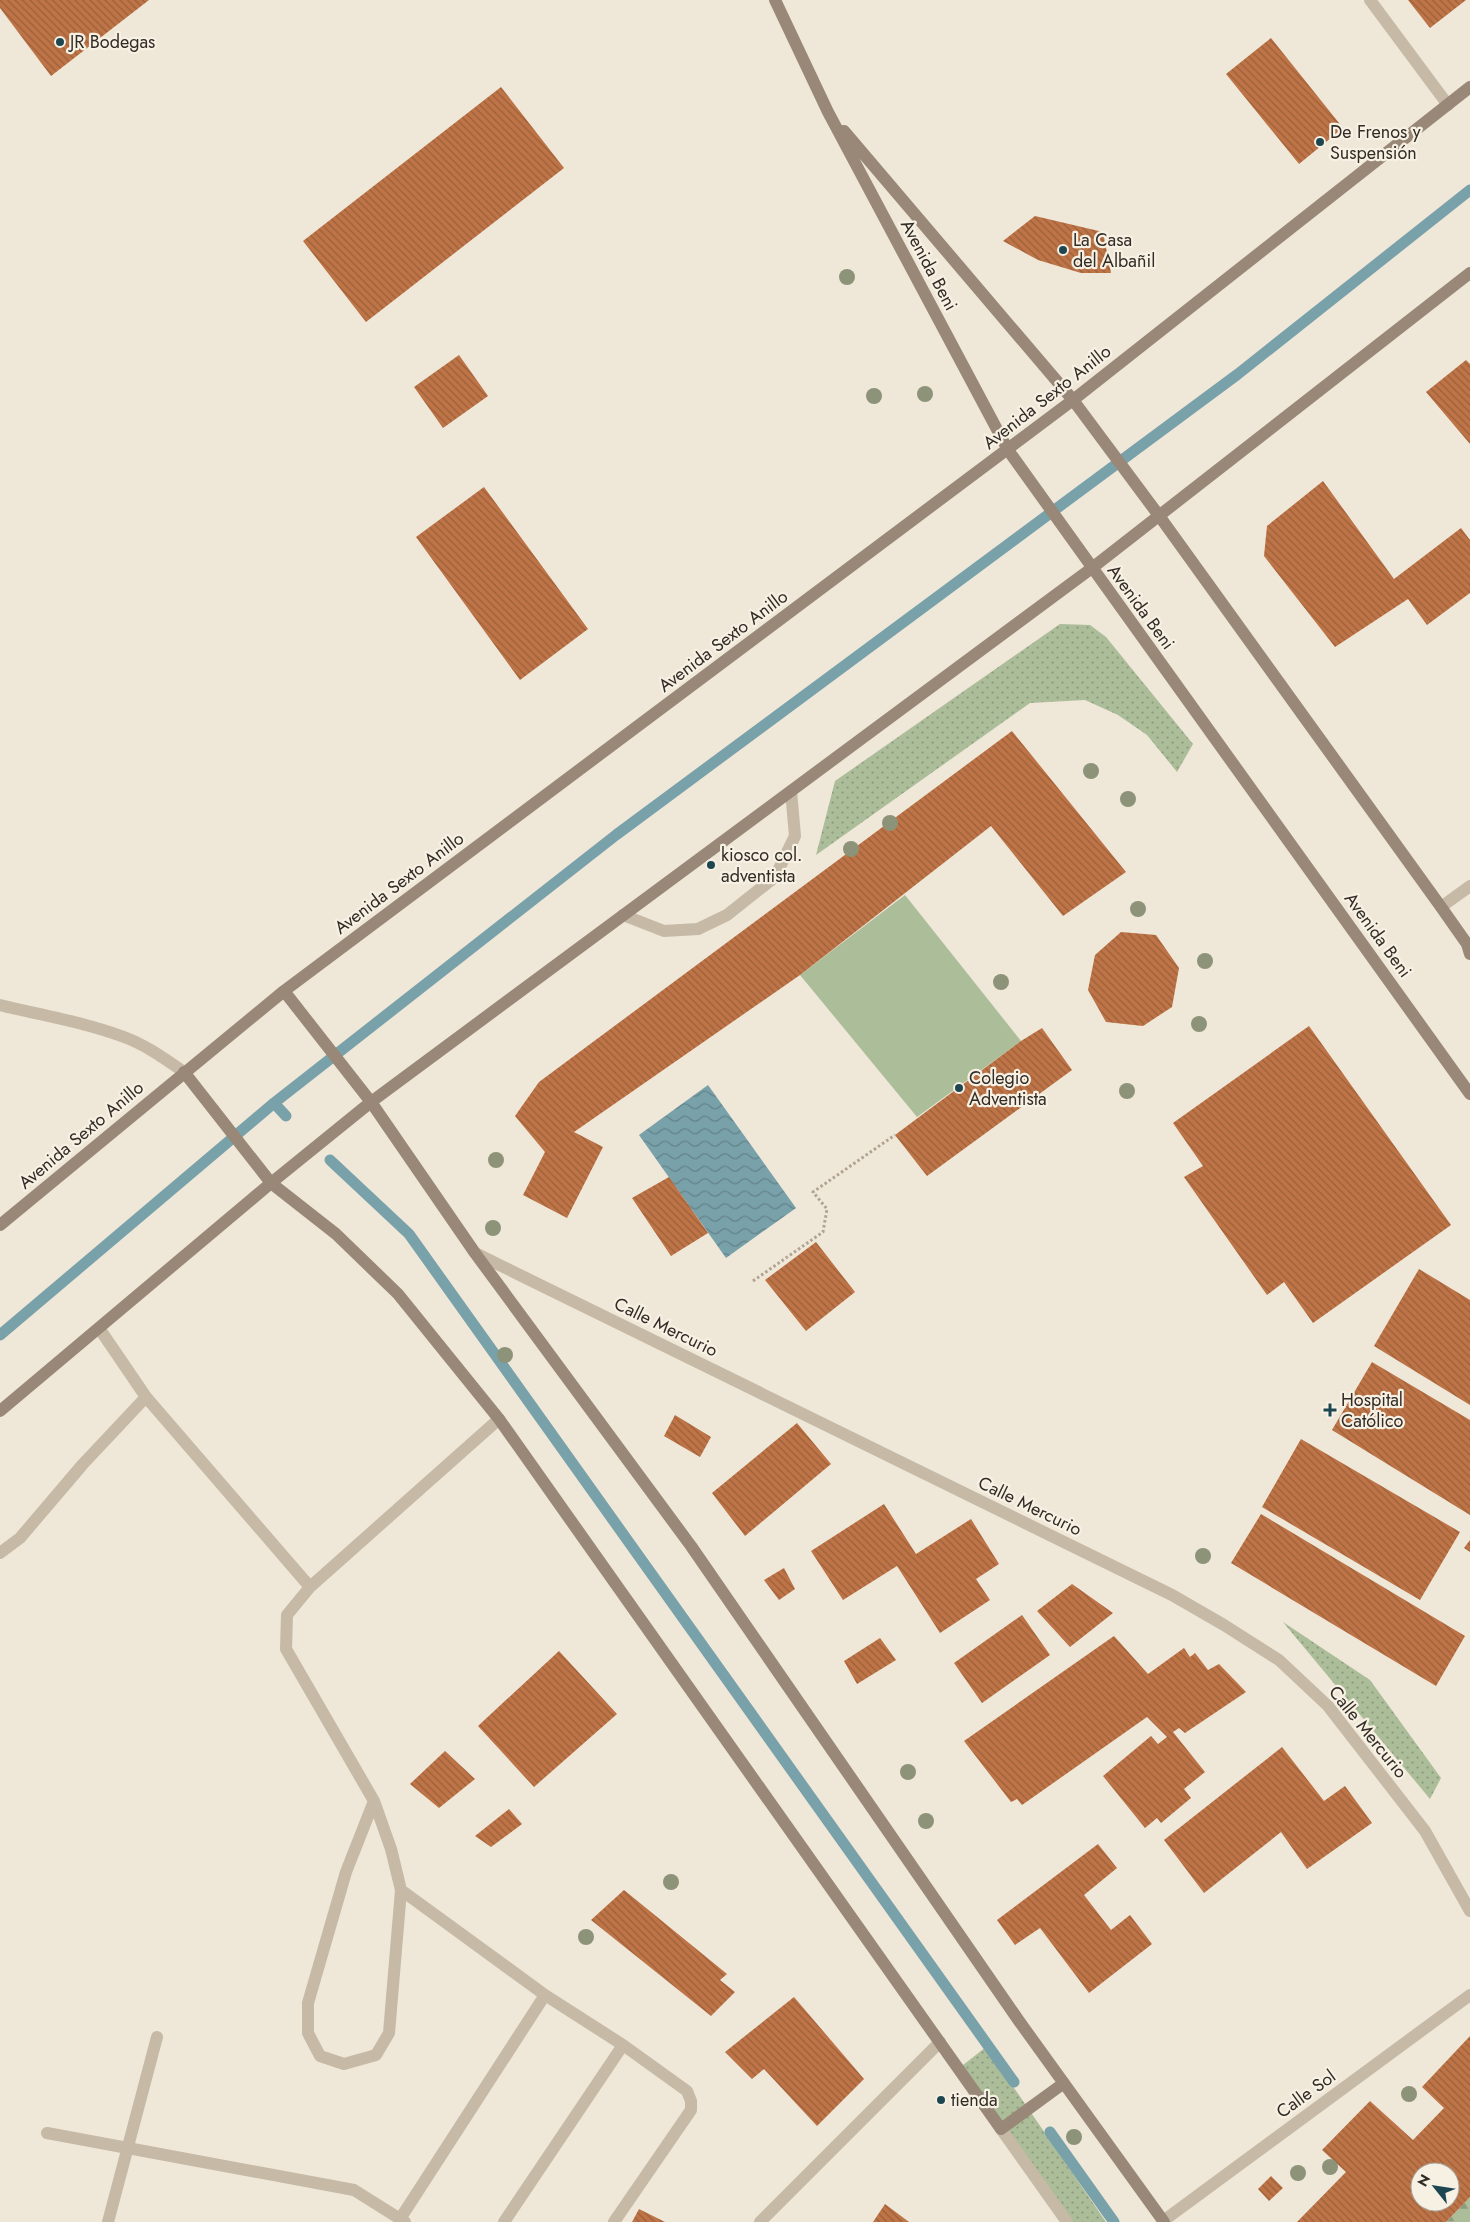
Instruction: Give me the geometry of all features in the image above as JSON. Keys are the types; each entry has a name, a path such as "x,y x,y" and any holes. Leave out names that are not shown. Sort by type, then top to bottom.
{"street":[{"name":"Avenida Beni","path":"775,0 828,112 1008,450 1470,1094"},
{"path":"1370,0 1448,105"},
{"name":"Avenida Sexto Anillo","path":"0,1225 284,990 1074,400 1470,87"},
{"name":"Avenida Beni","path":"828,112 1074,400 1441,907 1469,949"},
{"path":"0,1411 271,1183 371,1102 1160,517 1470,274"},
{"path":"623,915 664,931 698,929 727,915 774,877 795,836 791,791"},
{"path":"1441,907 1470,886"},
{"path":"284,990 371,1102 475,1252 691,1546 1064,2084 1164,2221"},
{"path":"0,1005 125,1037 161,1056 184,1072 271,1183 336,1234 398,1294 499,1419 1067,2222"},
{"name":"Calle Mercurio","path":"475,1252 1172,1595 1279,1660 1328,1706 1425,1831 1470,1911"},
{"path":"99,1328 146,1397 310,1587"},
{"path":"0,1553 20,1538 83,1464 146,1397"},
{"path":"374,1802 346,1872 308,2003 308,2033 320,2056 344,2064 376,2055 389,2033 401,1890 391,1849 374,1802 286,1649 287,1615 310,1587 499,1419"},
{"path":"401,1890 545,1995 687,2091 691,2101 691,2110 614,2222"},
{"path":"47,2133 354,2190 403,2220 545,1995"},
{"name":"Calle Sol","path":"1164,2221 1470,1995"},
{"path":"108,2222 157,2037"},
{"path":"760,2222 940,2042"},
{"path":"504,2222 623,2046"},
{"path":"1001,2129 1064,2084"}],"path":[{"path":"754,1281 823,1232 827,1209 813,1192 895,1135"}],"green space":[{"path":"1060,624 1090,625 1106,637 1193,744 1177,772 1147,735 1118,715 1085,700 1030,703 816,855 835,781"},
{"path":"905,895 1021,1041 917,1117 800,975"},
{"path":"1283,1622 1370,1680 1441,1778 1430,1799"},
{"path":"986,2047 1106,2222 1070,2222 958,2069"},
{"path":"1470,2197 1470,2222 1446,2222 1456,2212 1460,2212 1460,2207"}],"water":[{"path":"708,1085 796,1208 726,1258 639,1135"}],"building":[{"name":"JR Bodegas","path":"0,0 149,0 51,76 0,8"},
{"path":"1408,0 1466,0 1430,28"},
{"path":"1271,38 1343,128 1299,164 1226,74"},
{"path":"501,87 564,168 366,322 303,241"},
{"name":"La Casa del Albañil","path":"1035,216 1103,232 1111,273 1081,273 1038,260 1003,241"},
{"path":"459,355 488,396 443,428 414,387"},
{"path":"1466,360 1470,364 1470,444 1426,392"},
{"path":"1323,481 1394,579 1461,528 1470,540 1470,593 1427,625 1408,599 1335,647 1264,556 1267,526"},
{"path":"484,487 588,629 520,680 416,537"},
{"path":"1012,731 1126,872 1063,916 991,826 800,975 574,1132 603,1147 567,1218 523,1195 545,1152 515,1116 539,1082"},
{"path":"1121,932 1156,935 1179,968 1172,1007 1143,1026 1106,1022 1088,990 1095,955"},
{"path":"1309,1026 1451,1225 1313,1323 1284,1282 1267,1295 1184,1177 1203,1166 1173,1123"},
{"path":"1042,1028 1072,1070 927,1176 895,1135 1021,1041"},
{"path":"669,1177 708,1233 671,1256 632,1198"},
{"path":"816,1242 855,1292 806,1331 765,1280"},
{"path":"1419,1269 1470,1300 1470,1405 1374,1346"},
{"path":"1372,1362 1470,1420 1470,1515 1332,1430"},
{"path":"675,1415 711,1437 700,1457 664,1436"},
{"path":"797,1423 831,1464 745,1536 712,1493"},
{"path":"1301,1439 1460,1532 1420,1600 1262,1507"},
{"path":"884,1504 916,1554 971,1519 999,1564 976,1579 990,1600 940,1633 897,1566 843,1600 811,1551"},
{"path":"1261,1514 1465,1636 1436,1686 1231,1563"},
{"path":"1470,1540 1470,1552 1464,1548"},
{"path":"784,1568 795,1589 779,1600 764,1580"},
{"path":"1072,1584 1113,1613 1070,1647 1037,1611"},
{"path":"1022,1615 1050,1655 982,1703 954,1663"},
{"path":"1114,1636 1148,1674 1184,1648 1190,1657 1195,1653 1208,1670 1219,1664 1246,1692 1185,1733 1179,1728 1173,1732 1205,1772 1184,1789 1191,1798 1161,1823 1157,1818 1145,1828 1103,1776 1151,1736 1158,1744 1167,1737 1147,1717 1022,1805 1017,1799 1011,1802 964,1741"},
{"path":"880,1638 896,1660 857,1684 844,1661"},
{"path":"559,1651 617,1714 534,1787 478,1726"},
{"path":"1282,1747 1324,1801 1345,1786 1372,1823 1307,1869 1281,1832 1204,1893 1164,1840"},
{"path":"445,1751 475,1779 439,1808 410,1784"},
{"path":"509,1809 522,1824 491,1847 475,1836"},
{"path":"1098,1844 1117,1868 1084,1895 1111,1930 1130,1915 1152,1944 1089,1993 1040,1928 1015,1945 997,1920"},
{"path":"624,1890 727,1974 720,1980 735,1992 711,2016 591,1920"},
{"path":"794,1997 864,2079 817,2126 764,2069 752,2079 725,2052"},
{"path":"1470,2036 1470,2197 1460,2207 1460,2162 1410,2162 1410,2212 1456,2212 1446,2222 1297,2222 1346,2172 1322,2150 1370,2101 1413,2140 1444,2108 1422,2087"},
{"path":"1271,2176 1283,2188 1269,2201 1258,2189"},
{"path":"885,2204 909,2222 873,2222"},
{"path":"639,2209 665,2222 632,2222"}],"waterway":[{"path":"0,1335 274,1103 616,835 1238,374 1470,190"},
{"path":"274,1103 286,1116"},
{"path":"330,1160 409,1234 1014,2082"},
{"path":"1050,2132 1114,2222"}],"place":[{"name":"JR Bodegas","path":"60,42"},
{"name":"De Frenos y Suspensión","path":"1320,142"},
{"name":"La Casa del Albañil","path":"1063,250"},
{"name":"kiosco col. adventista","path":"711,865"},
{"name":"Colegio Adventista","path":"959,1088"},
{"name":"Hospital Católico","path":"1330,1410"},
{"name":"tienda","path":"941,2100"}]}
